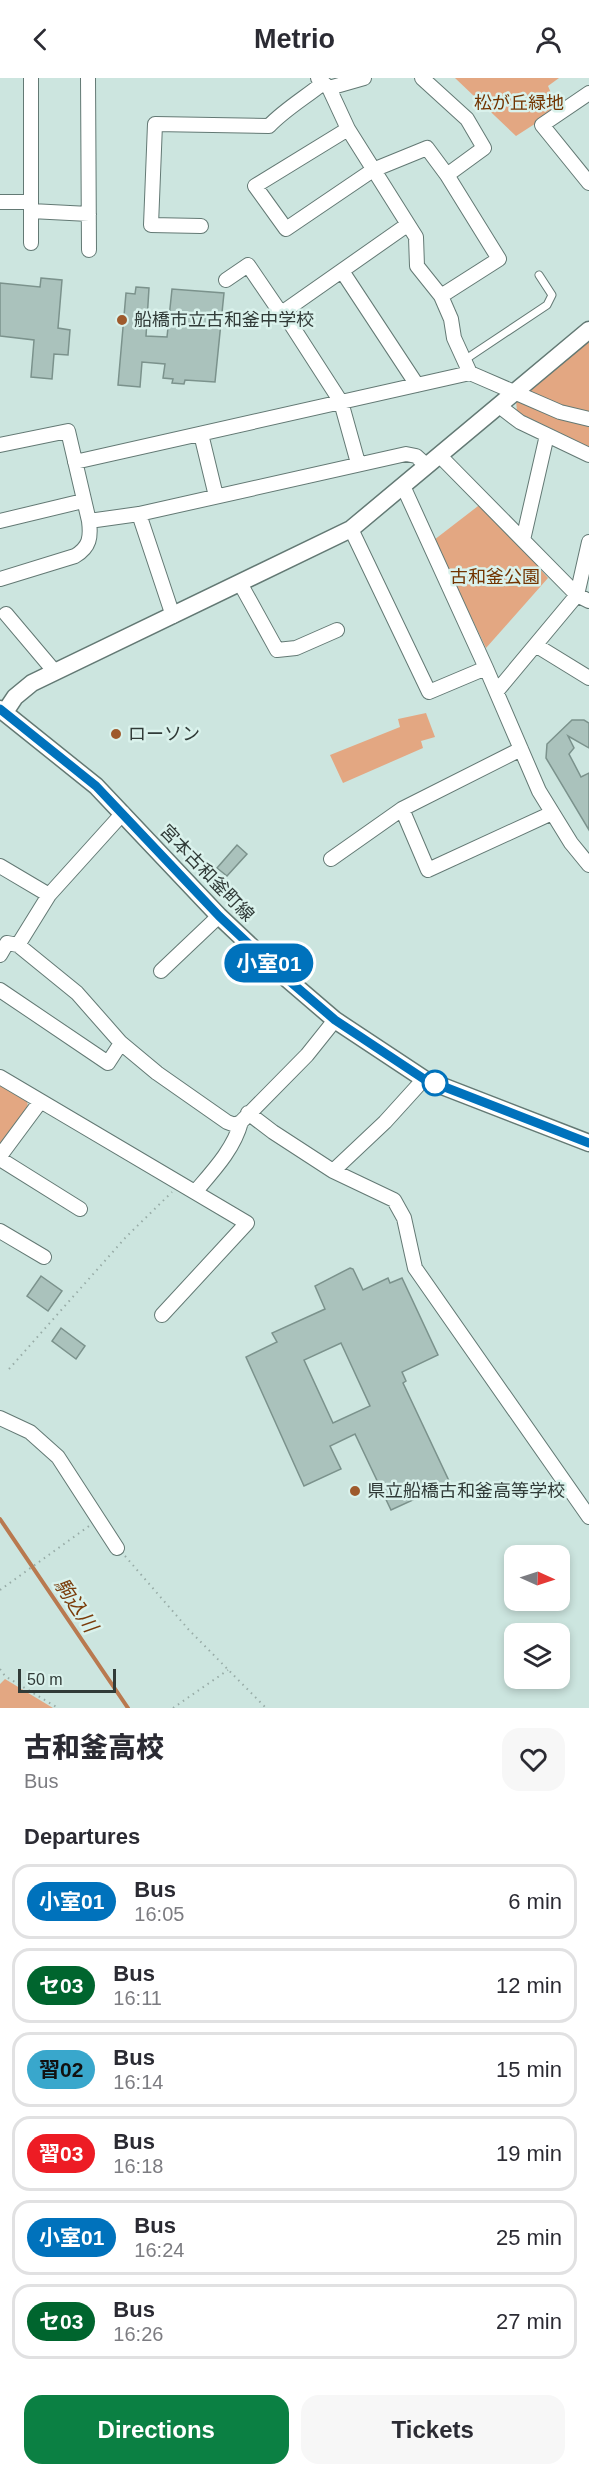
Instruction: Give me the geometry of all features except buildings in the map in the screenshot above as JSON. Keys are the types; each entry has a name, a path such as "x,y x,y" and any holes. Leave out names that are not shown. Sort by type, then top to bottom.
{"street":[{"path":"31,78 31,243"},
{"path":"87,78 89,250"},
{"path":"201,226 151,225 155,124 269,126 280,114 294,107 323,83 364,78"},
{"path":"422,78 467,119 484,148 447,175"},
{"path":"323,83 373,170 417,237 417,266 441,296 451,319 454,338 467,367 515,392 561,412 589,419"},
{"path":"589,93 542,125 589,183"},
{"path":"348,129 255,186 286,229 373,170 427,148 447,175 499,259 441,296"},
{"path":"0,202 88,214"},
{"path":"283,312 407,225"},
{"path":"226,280 248,265 278,309 283,312 341,402 358,463"},
{"path":"342,271 417,385"},
{"path":"3,710 24,689 55,672 351,529 589,330"},
{"path":"75,462 417,385 467,367"},
{"path":"499,406 520,422 589,454"},
{"path":"0,445 68,431 91,534 84,550 75,556 0,579"},
{"path":"201,434 216,496"},
{"path":"523,540 547,435"},
{"path":"89,521 139,514 406,454 433,461 523,540 583,598"},
{"path":"403,486 539,791 589,865"},
{"path":"0,521 83,501"},
{"path":"139,514 174,616"},
{"path":"351,529 429,692 486,668"},
{"path":"496,691 583,598 589,542"},
{"path":"240,583 277,650 296,648 337,630"},
{"path":"6,614 55,672"},
{"path":"537,646 589,678"},
{"name":"宮本古和釜町線","path":"3,710 96,786 219,916 272,966 335,1020 424,1079 589,1143"},
{"path":"330,858 402,809 521,749"},
{"path":"402,809 428,870 552,813"},
{"path":"18,945 49,895 123,813"},
{"path":"0,866 49,895"},
{"path":"161,971 219,916"},
{"path":"0,955 7,944 18,945 77,993 122,1043 156,1074 227,1122 235,1125 307,1055 335,1020"},
{"path":"0,990 108,1063 122,1043"},
{"path":"0,1077 247,1223 162,1315"},
{"path":"333,1171 385,1122 424,1079"},
{"path":"40,1102 0,1158 80,1209"},
{"path":"244,1117 273,1132 333,1171 393,1200 400,1208 416,1268 589,1516"},
{"path":"195,1192 216,1168 237,1135 244,1117"},
{"path":"0,1231 44,1257"},
{"path":"0,1418 30,1432 58,1457 117,1548"}],"lane":[{"path":"467,367 547,305 552,295 539,275"}],"path":[{"path":"9,1369 126,1237 180,1184"},
{"path":"0,1590 99,1520"},
{"path":"117,1548 189,1629 266,1708"},
{"path":"0,1669 5,1676 58,1708"},
{"path":"173,1708 228,1670"}],"green space":[{"name":"松が丘緑地","path":"455,78 559,78 548,86 558,109 516,136"},
{"path":"589,341 589,447 517,412 516,400"},
{"name":"古和釜公園","path":"482,503 548,578 486,648 434,540"},
{"path":"426,713 435,737 421,741 423,748 343,783 330,755 400,727 398,719"},
{"path":"0,1083 27,1099 28,1109 0,1147"},
{"path":"5,1679 53,1708 0,1708 0,1684"}],"waterway":[{"name":"駒込川","path":"0,1519 128,1708"}],"bus line":[{"name":"小室01","path":"0,709 96,786 219,916 272,966 335,1020 424,1079 589,1143"}],"place":[{"name":"船橋市立古和釜中学校","path":"122,320"},
{"name":"ローソン","path":"116,734"},
{"name":"県立船橋古和釜高等学校","path":"355,1491"}]}
